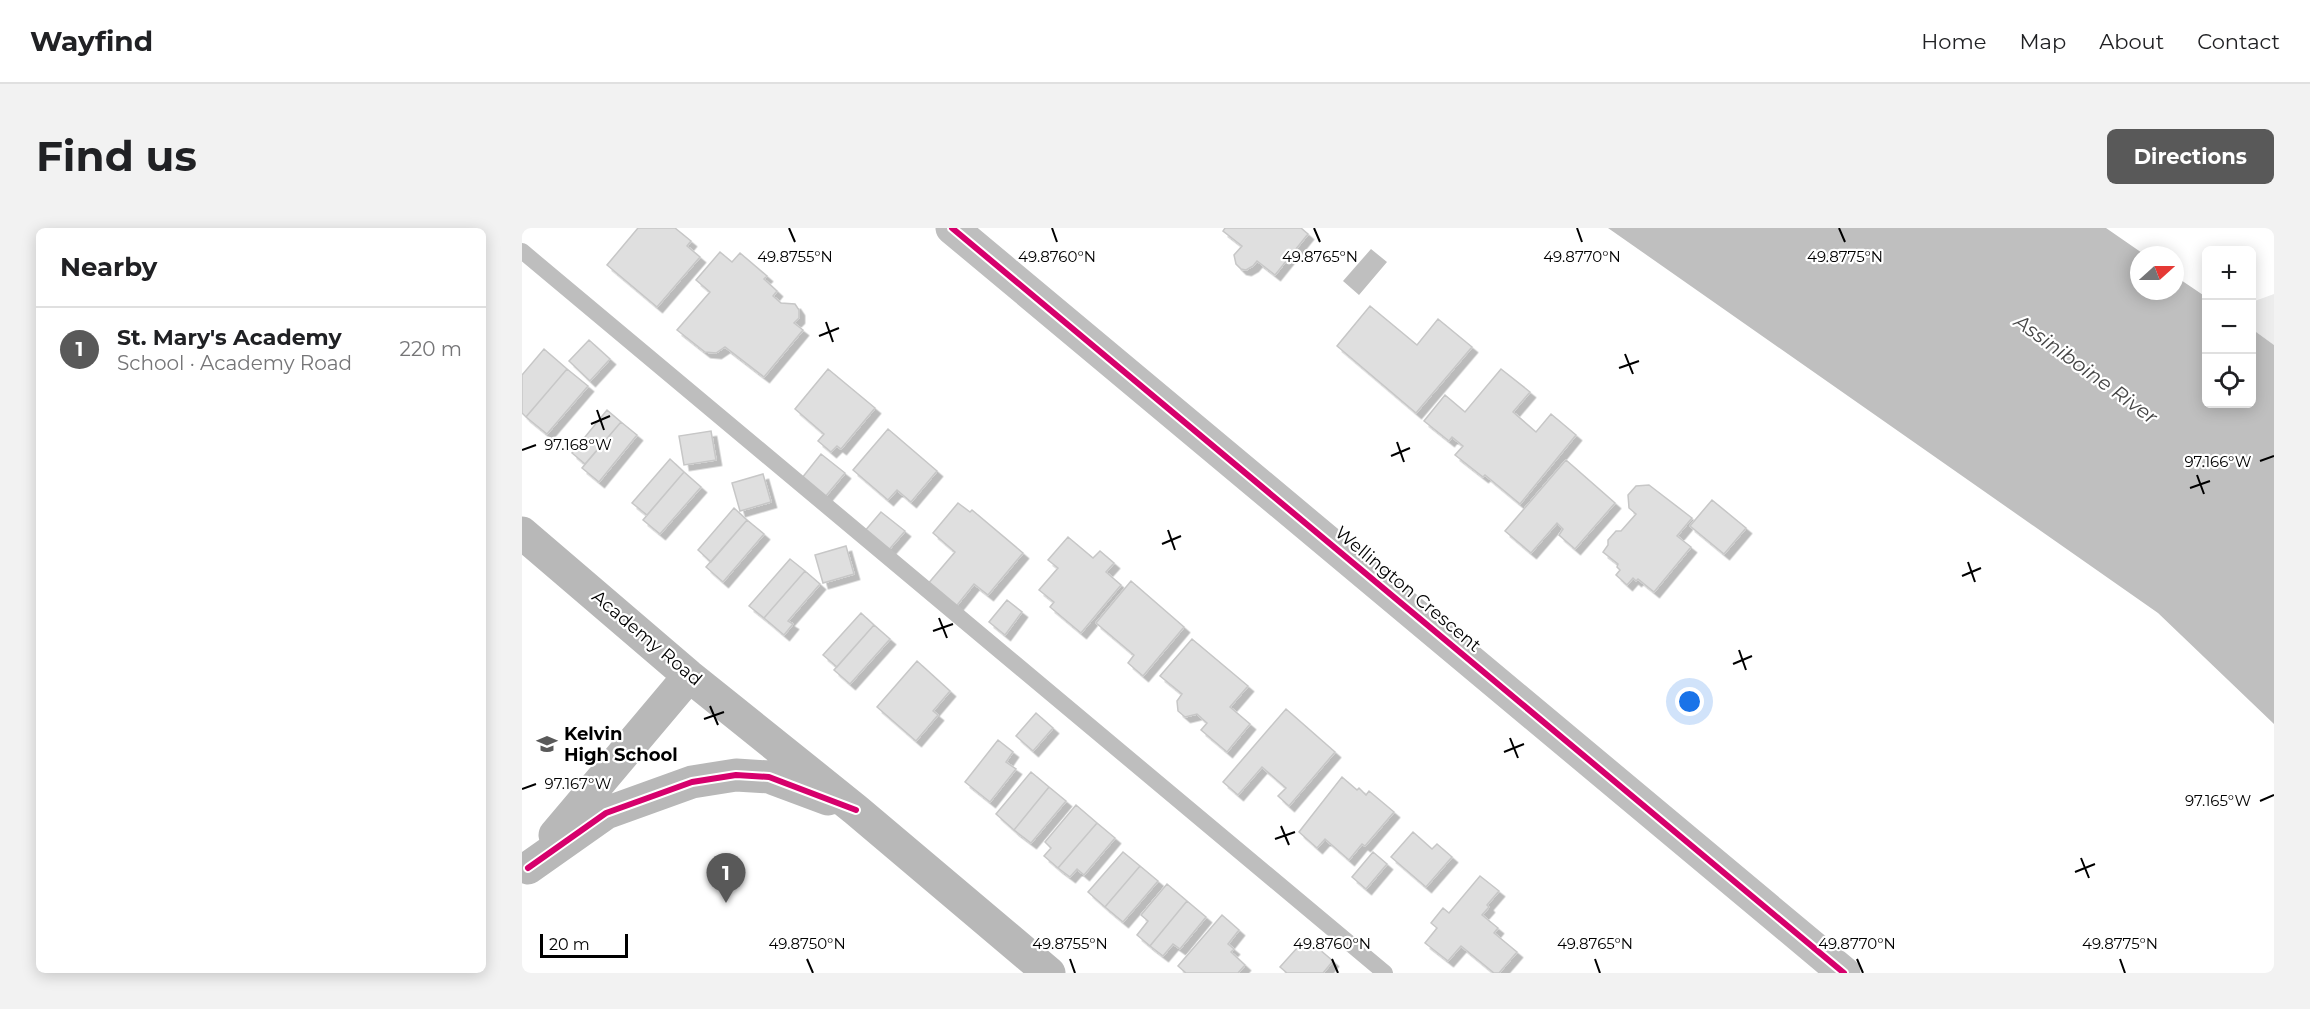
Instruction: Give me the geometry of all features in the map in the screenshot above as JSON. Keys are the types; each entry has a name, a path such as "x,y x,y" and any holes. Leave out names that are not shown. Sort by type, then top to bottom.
{"main road":[{"name":"Academy Road","path":"522,533 689,676 856,810 1049,973"},
{"path":"525,871 689,676"},
{"path":"525,871 606,813 692,782 736,775 769,777 856,810"}],"street":[{"name":"Wellington Crescent","path":"952,228 1844,973"}],"lane":[{"path":"522,251 1385,973"}],"shaded area":[{"path":"2274,294 2274,345 2256,332 2256,301"}],"water":[{"name":"Assiniboine River","path":"1608,228 2106,228 2132,246 2130,246 2130,300 2184,300 2184,282 2202,294 2202,408 2256,408 2256,332 2274,345 2274,724 2158,613"},
{"path":"1371,249 1387,262 1359,295 1343,281"}],"building":[{"path":"638,228 675,228 691,241 687,246 700,257 657,307 607,265"},
{"path":"1225,228 1301,228 1308,234 1275,275 1257,261 1246,270 1241,269 1236,264 1234,255 1242,246 1223,231"},
{"path":"720,252 732,262 740,253 767,276 764,279 777,291 773,296 781,303 795,304 799,310 799,318 794,323 803,330 764,377 725,347 716,353 705,352 677,330 710,292 696,280"},
{"path":"1370,306 1417,345 1438,319 1472,347 1416,413 1337,346"},
{"path":"589,340 610,359 590,381 569,361"},
{"path":"544,349 567,369 526,417 522,413 522,375"},
{"path":"567,369 588,386 547,434 526,417"},
{"path":"828,369 875,408 841,449 837,446 831,452 818,441 824,434 795,409"},
{"path":"1501,369 1530,392 1513,412 1536,432 1551,414 1576,435 1520,504 1485,475 1483,477 1455,455 1463,446 1452,437 1449,441 1424,421 1445,395 1465,412"},
{"path":"607,410 621,422 585,464 572,453"},
{"path":"621,422 637,435 599,482 582,468"},
{"path":"888,429 937,471 911,502 897,490 888,500 853,470"},
{"path":"711,431 716,460 684,465 679,436"},
{"path":"821,454 845,473 825,497 802,478"},
{"path":"670,459 684,472 647,515 632,503"},
{"path":"1566,460 1615,503 1575,549 1559,535 1563,529 1557,523 1531,553 1505,531"},
{"path":"684,472 701,487 660,534 643,520"},
{"path":"763,474 771,502 740,511 732,483"},
{"path":"1649,485 1692,518 1677,536 1691,547 1654,592 1638,579 1636,581 1633,578 1627,585 1616,575 1620,570 1617,567 1618,564 1603,552 1608,545 1608,540 1616,531 1621,531 1636,514 1629,508 1628,495 1636,486"},
{"path":"1712,500 1746,528 1724,554 1690,526"},
{"path":"958,503 970,512 972,510 1023,553 988,595 974,584 954,609 927,585 955,552 933,533"},
{"path":"734,508 747,520 711,562 698,550"},
{"path":"881,512 905,531 887,552 864,532"},
{"path":"747,520 764,534 723,582 706,567"},
{"path":"1068,537 1093,558 1100,551 1114,563 1106,572 1121,585 1081,633 1050,607 1054,602 1039,590 1058,568 1048,560"},
{"path":"846,546 854,574 823,583 815,555"},
{"path":"790,559 805,571 764,618 749,606"},
{"path":"805,571 820,584 788,621 793,624 784,635 764,618"},
{"path":"1131,581 1184,627 1143,676 1128,663 1134,655 1096,623"},
{"path":"1007,600 1022,612 1005,635 989,622"},
{"path":"861,613 874,625 837,667 823,655"},
{"path":"874,625 890,639 850,684 834,670"},
{"path":"1192,639 1248,686 1230,707 1250,724 1227,752 1201,730 1207,723 1197,714 1185,717 1178,711 1177,701 1182,694 1160,676"},
{"path":"917,661 950,691 933,711 938,715 916,741 877,707"},
{"path":"1286,709 1335,752 1289,806 1278,796 1286,788 1262,767 1238,795 1223,782"},
{"path":"1036,713 1053,728 1033,751 1016,736"},
{"path":"998,740 1013,752 1006,762 1016,769 990,802 965,782"},
{"path":"1031,772 1049,787 1014,830 996,814"},
{"path":"1342,777 1366,795 1369,791 1394,812 1365,846 1362,844 1349,860 1325,839 1317,848 1299,832"},
{"path":"1049,787 1066,801 1031,843 1014,830"},
{"path":"1076,805 1097,823 1058,868 1044,856 1051,848 1045,842"},
{"path":"1097,823 1115,838 1084,875 1077,869 1070,877 1058,868"},
{"path":"1413,832 1432,849 1437,844 1452,857 1426,887 1391,857"},
{"path":"1123,852 1140,866 1105,907 1088,892"},
{"path":"1373,852 1387,864 1366,889 1352,877"},
{"path":"1140,866 1158,881 1123,922 1105,907"},
{"path":"1480,876 1499,891 1482,915 1498,928 1494,933 1517,952 1499,973 1494,973 1461,946 1448,961 1425,943 1437,928 1431,923 1443,908 1449,913"},
{"path":"1167,884 1187,901 1150,946 1137,935 1148,921 1141,915"},
{"path":"1187,901 1206,917 1180,949 1173,944 1163,956 1150,946"},
{"path":"1222,915 1239,930 1228,944 1234,949 1231,952 1245,965 1238,973 1186,973 1178,966"},
{"path":"1306,938 1333,961 1323,973 1287,973 1280,967"}],"cycle path":[{"path":"952,228 1844,973"},
{"path":"528,868 606,813 692,782 736,775 769,777 856,810"}],"place":[{"name":"Kelvin High School","path":"547,744"},
{"name":"St. Mary's Academy","path":"726,903"}]}
